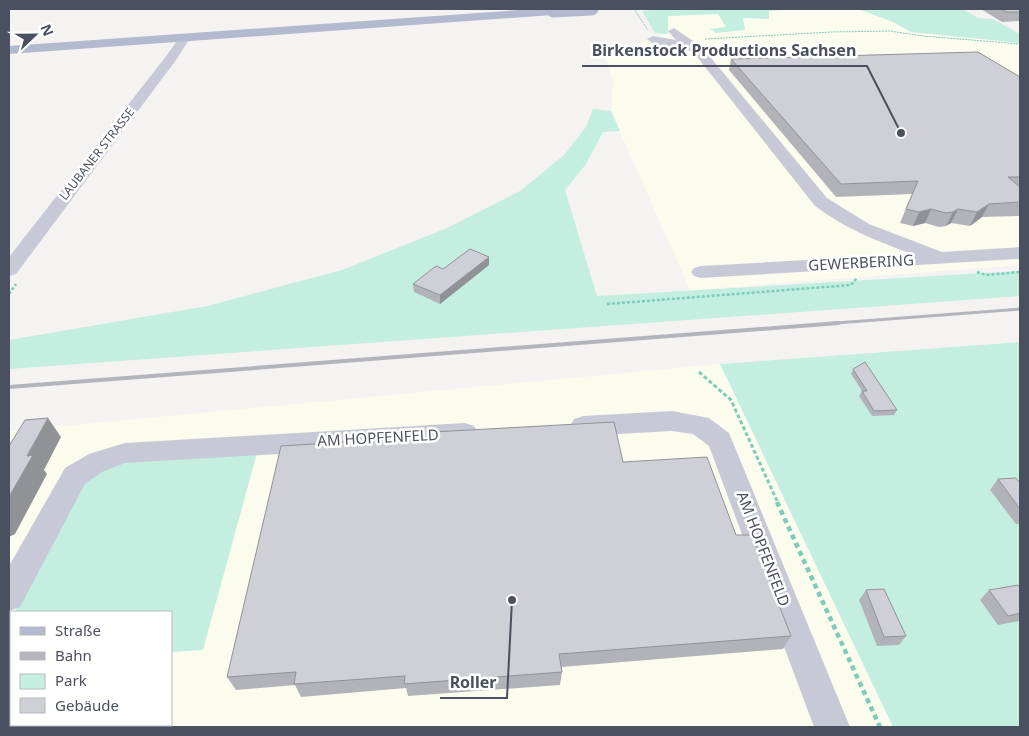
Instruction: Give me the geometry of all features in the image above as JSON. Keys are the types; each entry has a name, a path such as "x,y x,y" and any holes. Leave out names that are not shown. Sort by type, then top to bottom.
{"main road":[{"path":"9,50 592,9"}],"street":[{"name":"LAUBANER STRASSE","path":"9,270 174,53 184,37"},
{"path":"654,39 660,42 682,39 698,50 821,202 835,214 854,224 940,258"},
{"path":"140,40 162,45 174,53"},
{"path":"854,224 848,235 869,262"},
{"name":"GEWERBERING","path":"701,272 1020,253"},
{"name":"AM HOPFENFELD","path":"554,428 672,421 700,425 720,440 832,727"},
{"name":"AM HOPFENFELD","path":"9,596 75,476 88,466 105,458 125,453 486,432"}],"path":[{"path":"634,9 654,39"},
{"path":"682,39 890,31 923,36 1020,44"},
{"path":"607,304 851,285 869,262"},
{"path":"699,372 731,400 880,727"}],"shaded area":[{"path":"793,9 861,10 893,22 911,32 1020,43 1020,265 690,290 611,111 613,82 605,54 667,34 668,16 718,14 726,27 745,30 743,18 769,19 769,11"},
{"path":"720,364 893,727 9,727 9,431"}],"green space":[{"path":"668,9 793,9 769,11 769,19 743,18 745,30 716,33 710,29 726,27 718,14 668,16 668,34 655,33 642,11"},
{"path":"850,9 963,9 978,18 993,19 1020,34 1020,43 911,32 893,22 861,10"},
{"path":"593,109 611,111 620,131 603,132 586,164 565,190 597,296 1020,271 1020,296 9,369 9,340 207,306 342,270 447,228 520,191 564,155 586,127"},
{"path":"1020,342 1020,727 893,727 720,364"},
{"path":"257,453 203,650 172,652 172,611 16,611 83,480 112,461"}],"building":[{"path":"1001,9 1020,9 1020,12 1007,12"},
{"path":"978,52 1020,77 1020,177 1008,177 1020,187 1020,202 989,204 977,212 958,209 946,213 931,209 919,212 906,209 918,181 841,184 731,59"},
{"path":"470,249 489,257 440,295 413,284 436,266 443,269"},
{"path":"865,362 897,410 874,411 862,391 867,391 853,369"},
{"path":"48,418 27,456 33,455 9,497 9,446 25,420"},
{"path":"614,422 623,462 707,457 736,535 752,535 791,636 559,654 562,672 404,684 405,676 294,684 296,672 227,677 281,446 432,437 433,432"},
{"path":"1016,478 1020,483 1020,509 998,479"},
{"path":"1018,585 1020,588 1020,613 1008,616 989,590"},
{"path":"884,589 906,636 884,637 866,590"}],"railway":[{"path":"823,324 1020,309"},
{"path":"9,387 839,323"}],"place":[{"name":"Birkenstock Productions Sachsen","path":"901,133"},
{"name":"Roller","path":"512,600"}]}
